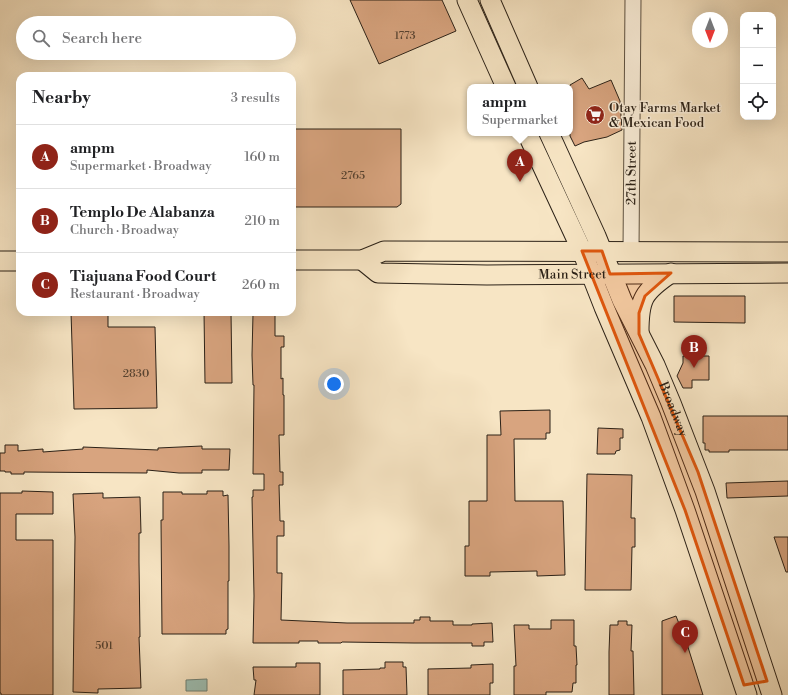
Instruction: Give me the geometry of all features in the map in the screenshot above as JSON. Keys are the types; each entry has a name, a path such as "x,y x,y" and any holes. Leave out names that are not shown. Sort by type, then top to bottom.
{"main road":[{"path":"467,0 505,84"},
{"path":"490,0 527,84"},
{"name":"Broadway","path":"528,136 582,251 651,417 685,510 745,690"},
{"name":"Broadway","path":"550,136 602,251 610,274 660,376 705,491 769,688"},
{"name":"Main Street","path":"296,260 362,260 384,251 788,252"},
{"name":"Main Street","path":"362,260 378,273 487,275 788,273"},
{"path":"0,261 16,261"},
{"path":"639,334 639,313 645,296 657,282 671,273"},
{"path":"745,690 769,688"}],"street":[{"name":"27th Street","path":"631,251 633,0"}],"highlighted area":[{"path":"582,251 602,251 610,274 671,273 645,296 639,313 639,334 698,472 767,681 744,685 685,510"}],"water":[{"path":"207,679 207,691 186,691 186,680"}],"building":[{"path":"350,0 442,0 456,31 379,64"},
{"name":"Otay Farms Market & Mexican Food","path":"582,78 589,89 611,80 620,101 622,130 607,137 584,142 575,146 570,136 573,136 573,84 572,84"},
{"path":"296,129 401,129 401,204 397,207 296,207"},
{"path":"674,296 745,296 745,323 674,322"},
{"path":"71,316 108,316 108,327 155,327 157,408 74,409"},
{"path":"204,316 231,316 232,383 205,383"},
{"path":"253,316 275,316 275,336 284,336 284,347 281,347 281,379 283,378 284,435 279,435 280,472 283,472 283,485 279,485 280,521 284,521 284,536 277,536 277,573 282,573 281,620 347,623 414,623 414,620 420,620 420,617 430,617 430,621 453,621 453,625 492,623 493,642 484,642 484,646 472,646 472,643 318,643 318,641 299,641 299,643 253,643 254,596 252,497 253,490 264,490 264,474 253,474 254,385 252,355"},
{"path":"683,356 709,356 709,380 692,380 692,388 683,388 677,376 683,363"},
{"path":"550,410 550,433 546,433 546,439 514,439 515,501 563,501 565,575 537,576 537,571 490,572 490,576 465,576 465,546 469,546 469,501 487,501 487,435 501,435 500,411"},
{"path":"703,416 788,416 788,450 729,450 729,452 709,452 709,450 705,450 705,443 703,443"},
{"path":"598,428 623,429 623,438 620,438 620,450 616,451 615,454 597,454"},
{"path":"5,445 18,445 18,451 43,449 43,452 83,449 83,447 158,450 158,448 202,446 202,449 230,449 229,470 202,470 202,473 179,473 147,470 147,473 24,472 24,474 11,474 11,472 0,471 0,453 5,453"},
{"path":"587,474 632,475 631,518 635,518 635,547 632,547 631,590 585,590"},
{"path":"788,481 788,496 727,498 726,483"},
{"path":"22,491 53,492 53,514 16,514 16,540 53,540 53,695 1,695 0,693 0,493 22,493"},
{"path":"207,491 223,491 223,496 228,495 228,629 226,630 226,634 162,634 161,520 163,520 163,492 207,494"},
{"path":"103,493 103,498 140,497 141,533 139,533 139,637 141,688 98,689 98,693 73,692 75,537 73,494"},
{"path":"774,537 788,537 788,572 786,572"},
{"path":"676,616 687,644 703,695 662,695 662,621"},
{"path":"551,620 574,620 574,646 576,646 577,665 576,683 573,683 572,692 546,692 546,695 514,695 514,666 516,666 514,625 529,625 529,629 551,629"},
{"path":"618,621 627,621 627,625 632,625 631,651 633,651 634,695 609,695 610,625 618,625"},
{"path":"385,662 403,662 403,667 406,667 407,695 343,695 343,670 380,669 385,668"},
{"path":"296,663 320,663 320,695 254,695 256,680 254,680 253,667 296,667"},
{"path":"493,664 493,683 490,683 490,695 428,695 428,669 471,668 471,665"}],"place":[{"name":"Otay Farms Market & Mexican Food","path":"595,115"},
{"name":"ampm","path":"520,182"},
{"name":"Templo De Alabanza","path":"694,368"},
{"name":"Tiajuana Food Court","path":"685,653"}]}
